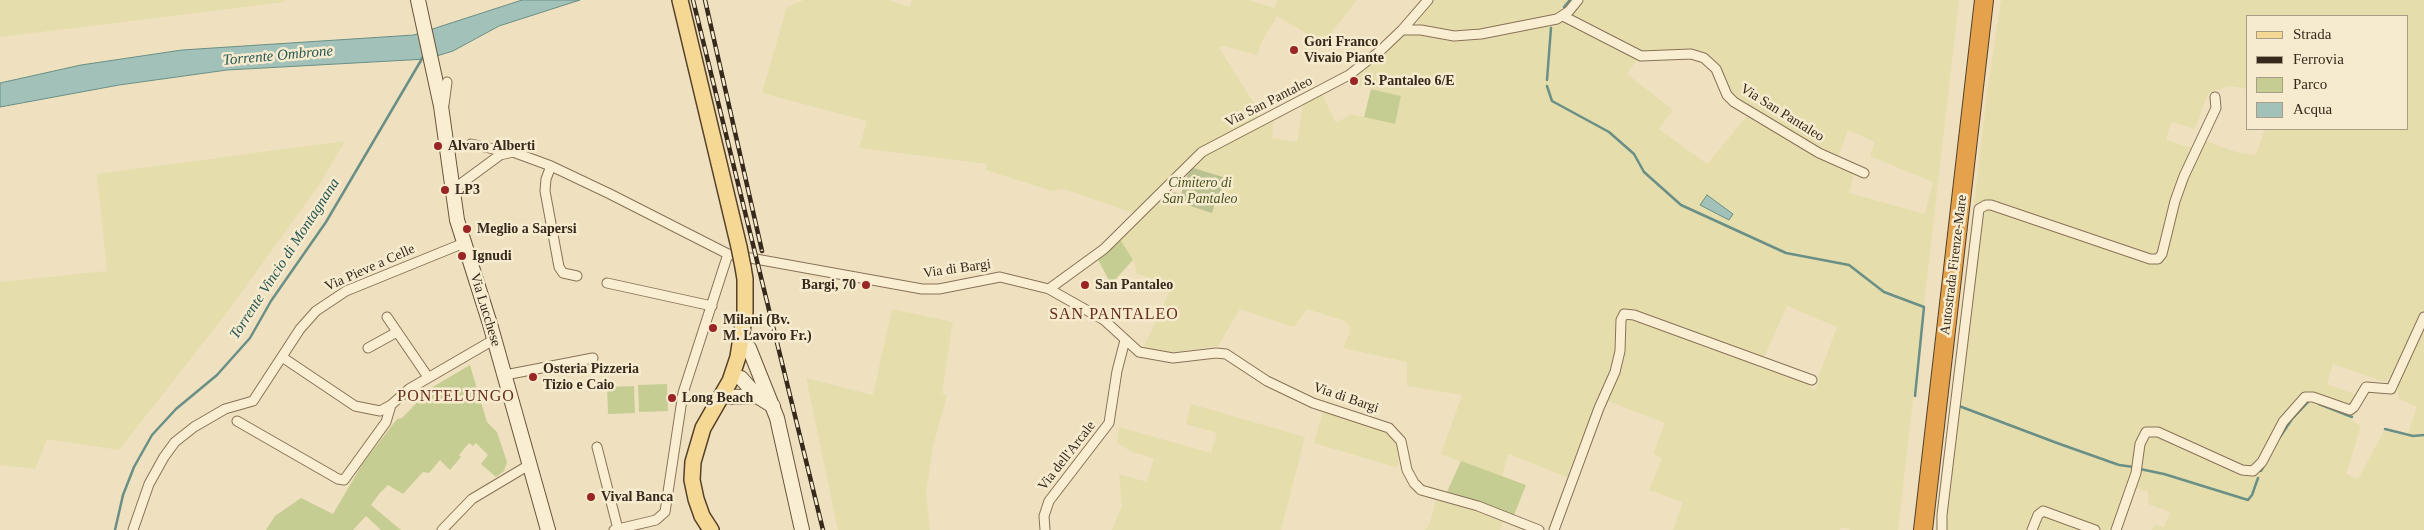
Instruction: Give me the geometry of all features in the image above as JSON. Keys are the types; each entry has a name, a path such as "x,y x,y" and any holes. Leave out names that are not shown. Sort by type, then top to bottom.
{"highway":[{"name":"Autostrada Firenze-Mare","path":"1911,530 1972,0"},
{"name":"Autostrada Firenze-Mare","path":"1923,530 1984,0"}],"main road":[{"path":"680,0 733,251 752,295 754,312 749,348 730,397 709,429 701,436"},
{"path":"711,530 702,516 693,486 693,462 703,428 739,373 744,321 744,273"}],"street":[{"name":"Via Lucchese","path":"418,0 442,86 443,120 451,191 464,243 495,339 548,530"},
{"name":"Via San Pantaleo","path":"1050,289 1104,249 1202,152 1349,75 1375,56 1402,30 1428,0"},
{"path":"1402,30 1414,29 1447,36 1467,36 1544,22 1563,16 1578,0"},
{"name":"Via San Pantaleo","path":"1563,16 1641,56 1691,54 1704,58 1716,69 1727,94 1734,102 1820,153 1864,173"},
{"path":"1942,530 1942,515 1975,227 1979,210 1986,205 1991,205 2150,259 2158,259 2164,250 2178,191 2216,108 2215,97"},
{"name":"Via di Bargi","path":"471,144 522,154 733,251 922,289 939,289 1000,277 1050,289 1104,320 1139,352 1173,358 1216,353 1226,354 1267,380 1314,403 1385,426 1399,437 1403,445 1407,470 1414,483 1421,490 1478,506 1539,530"},
{"path":"451,191 507,152"},
{"path":"551,166 546,179 545,191 559,267 563,273 577,276"},
{"name":"Via Pieve a Celle","path":"133,530 149,484 175,442 194,427 225,409 251,402 310,316 331,299 464,243"},
{"path":"597,447 616,529 656,520 665,512 682,397 712,306 733,251"},
{"path":"607,282 712,306"},
{"path":"1554,530 1599,408 1615,372 1620,351 1624,314 1634,315 1812,380"},
{"path":"387,317 428,377"},
{"path":"2116,530 2136,473 2140,444 2146,432 2158,432 2242,470 2253,472 2262,462 2283,422 2305,397 2312,397 2343,409 2352,410 2366,387 2387,390 2392,387 2424,318"},
{"path":"368,348 397,332"},
{"path":"282,357 355,406 380,411 428,377 495,339"},
{"name":"Via dell'Arcale","path":"1045,530 1044,516 1049,501 1109,423 1117,371 1126,340"},
{"path":"749,348 773,406 802,530"},
{"path":"505,376 593,358"},
{"path":"739,373 753,374 762,380"},
{"path":"739,373 757,396 773,406"},
{"path":"730,397 757,396"},
{"path":"237,421 342,481 349,475 386,422 391,405"},
{"path":"442,530 472,499 529,464"},
{"path":"2032,530 2038,515 2043,511 2095,530"}],"shaded area":[{"path":"0,0 285,0 285,2 0,37"},
{"path":"804,0 888,0 910,7 912,0 1248,0 1275,8 1277,0 1357,0 1323,43 1277,16 1262,41 1257,55 1224,46 1219,48 1257,108 1258,119 1197,151 1137,212 1130,212 1064,189 1052,191 986,170 987,164 859,148 867,121 762,93 787,7"},
{"path":"1433,0 1568,0 1557,13 1550,16 1482,30 1456,32 1418,24 1418,18"},
{"path":"1583,0 1959,0 1898,530 1851,530 1842,527 1840,530 1673,530 1683,502 1649,490 1662,458 1653,454 1665,423 1598,397 1567,477 1508,454 1502,477 1441,454 1462,395 1407,386 1407,362 1343,348 1350,332 1349,325 1342,320 1307,309 1294,327 1240,309 1218,346 1168,353 1143,348 1173,285 1137,274 1133,260 1120,239 1153,205 1167,194 1173,194 1169,199 1217,196 1220,186 1190,167 1199,158 1274,119 1272,138 1297,142 1303,104 1322,94 1336,123 1351,114 1395,124 1401,96 1348,81 1364,71 1401,37 1415,33 1453,41 1469,41 1543,27 1566,20","holes":["1642,53 1707,55 1717,65 1732,98 1752,110 1707,164 1659,129 1673,110 1627,74","1848,130 1875,142 1870,156 1933,182 1925,214 1849,193 1854,173 1836,164","1787,306 1837,327 1818,378 1820,380 1814,391 1806,381 1761,364"]},
{"path":"2001,0 2424,0 2424,530 2152,530 2154,524 2164,527 2170,512 2148,504 2148,492 2130,485 2114,528 2111,530 1936,530 1987,93","holes":["2333,364 2385,382 2394,373 2399,399 2417,407 2407,436 2384,431 2358,479 2346,474 2361,426 2351,420 2356,410 2357,395 2327,384"]},
{"path":"345,141 319,185 225,315 119,450 47,439 35,469 0,465 0,282 107,271 97,174"},
{"path":"892,309 953,322 942,393 947,395 933,446 926,493 930,530 838,530 806,378 873,395"},
{"path":"1191,404 1305,437 1281,530 1112,530 1122,506 1119,474 1147,482 1154,458 1132,452 1117,443 1119,427 1211,453 1217,433 1186,424"},
{"path":"1323,411 1360,421 1388,433 1397,446 1399,464 1395,467 1314,443"},
{"path":"1436,499 1474,509 1503,521 1500,530 1425,530 1430,523"}],"green space":[{"path":"1371,89 1401,96 1395,124 1364,117"},
{"name":"Cimitero di San Pantaleo","path":"1190,167 1223,177 1221,194 1217,196 1212,213 1169,199 1174,192 1181,194"},
{"path":"1120,239 1133,260 1111,284 1098,260"},
{"path":"470,365 487,422 497,432 507,462 504,471 496,477 481,464 488,455 476,443 473,446 469,443 459,455 461,457 450,470 440,460 429,473 423,472 403,494 388,485 379,494 371,505 401,530 381,530 366,516 353,530 266,530 275,516 301,498 333,514 363,463 397,419 402,418 431,388"},
{"path":"667,384 668,411 639,412 638,385"},
{"path":"634,386 635,413 608,414 607,387"},
{"path":"1461,461 1526,485 1514,515 1446,494"}],"water":[{"name":"Torrente Ombrone","path":"522,0 580,0 499,26 453,51 427,59 227,70 119,85 0,107 0,83 81,65 182,50 414,35"},
{"path":"1707,195 1733,214 1729,220 1700,205"}],"waterway":[{"path":"1564,7 1570,0"},
{"path":"1547,80 1551,28"},
{"name":"Torrente Vincio di Montagnana","path":"115,530 123,495 134,467 152,435 176,409 217,375 250,338 271,301 326,222 423,57"},
{"path":"1547,86 1552,101 1609,132 1634,154 1644,172 1681,205 1786,253 1849,265 1884,292 1924,307 1915,396"},
{"path":"2280,437 2292,419 2309,401"},
{"path":"2319,404 2352,417"},
{"path":"1959,406 2119,465 2134,467"},
{"path":"2385,429 2413,436 2424,435"},
{"path":"2261,471 2265,464"},
{"path":"2140,469 2164,474 2248,500 2252,495 2258,478"}],"railway":[{"path":"693,0 823,530"},
{"path":"705,0 762,251"}],"place":[{"name":"Gori Franco Vivaio Piante","path":"1294,50"},
{"name":"S. Pantaleo 6/E","path":"1354,81"},
{"name":"Alvaro Alberti","path":"438,146"},
{"name":"LP3","path":"445,190"},
{"name":"Meglio a Sapersi","path":"467,229"},
{"name":"Ignudi","path":"462,256"},
{"name":"Bargi, 70","path":"866,285"},
{"name":"San Pantaleo","path":"1085,285"},
{"name":"Milani (Bv. M. Lavoro Fr.)","path":"713,328"},
{"name":"Osteria Pizzeria Tizio e Caio","path":"533,377"},
{"name":"Long Beach","path":"672,398"},
{"name":"Vival Banca","path":"591,497"}],"district":[{"name":"SAN PANTALEO","path":"1114,315"},
{"name":"PONTELUNGO","path":"456,397"}]}
